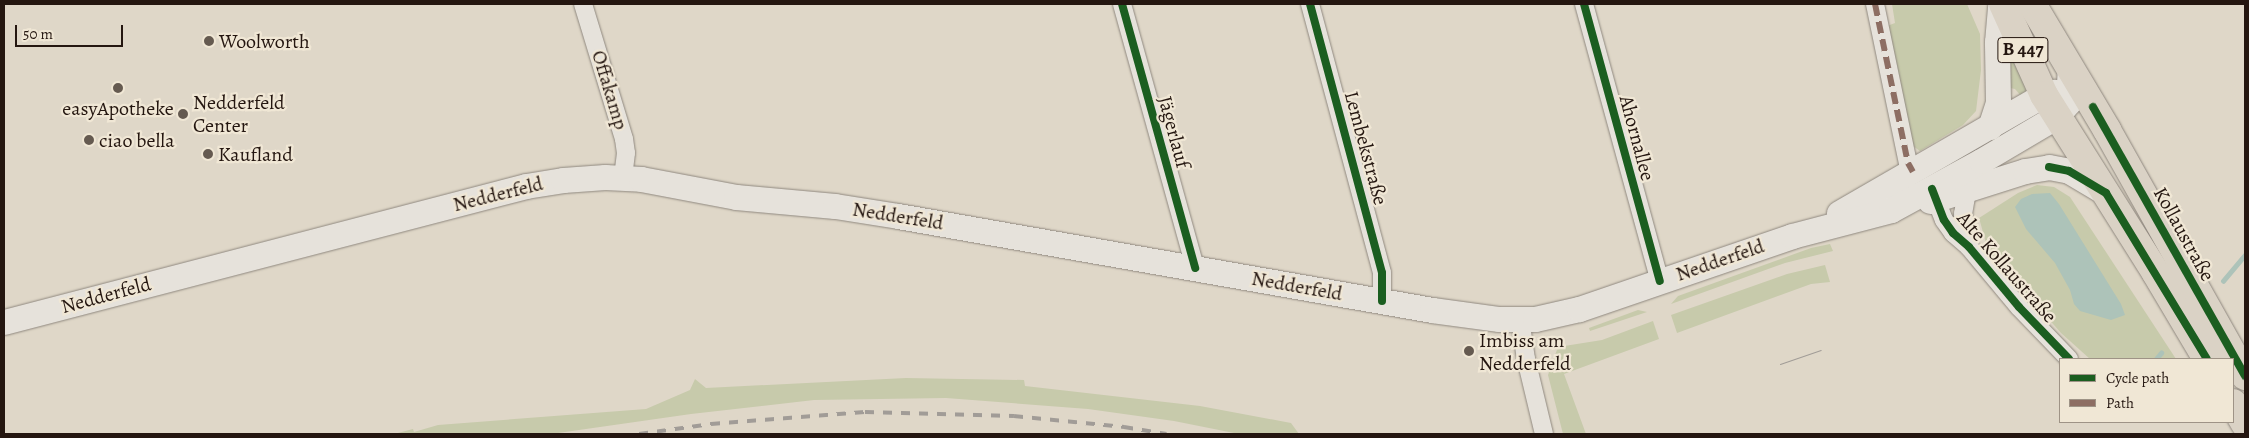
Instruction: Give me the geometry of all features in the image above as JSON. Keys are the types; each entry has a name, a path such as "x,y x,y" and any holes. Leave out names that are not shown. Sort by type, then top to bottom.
{"main road":[{"name":"B 447","path":"2002,4 2106,193 2206,358"},
{"path":"1990,127 1998,102 1997,42 2002,4"},
{"name":"Kollaustraße","path":"2032,4 2245,376"},
{"path":"2070,68 2057,102 2093,108"},
{"name":"Nedderfeld","path":"4,322 526,186 584,178 624,178 736,196 835,206 1382,301 1487,318 1520,319 1568,312 1792,236 1891,210 1934,194 1982,162 2057,102"},
{"name":"Nedderfeld","path":"1792,236 1855,206 1990,127 2057,102"},
{"name":"Alte Kollaustraße","path":"1923,166 1930,177 1934,194"},
{"path":"1934,194 1966,190 2025,171 2049,167 2070,171 2106,193"},
{"path":"2234,405 2245,424"}],"street":[{"name":"Offakamp","path":"583,4 624,139 626,153 624,178"},
{"name":"Jägerlauf","path":"1122,4 1194,268"},
{"name":"Lembekstraße","path":"1310,4 1382,273 1382,301"},
{"name":"Ahornallee","path":"1584,4 1660,281"},
{"name":"Alte Kollaustraße","path":"1875,4 1908,163 1923,166"},
{"name":"Alte Kollaustraße","path":"1969,247 1963,214 1966,190 1982,162"},
{"name":"Alte Kollaustraße","path":"1934,194 1946,224 1969,247 2025,314 2068,358"},
{"path":"1520,319 1526,359 1544,434"}],"green space":[{"path":"1892,4 1967,4 1980,34 1981,70 1976,111 1963,125 1920,151 1913,146 1887,26 1895,23"},
{"path":"2005,40 2031,92 2022,97 2015,89 2005,87"},
{"path":"2037,185 2054,187 2070,197 2175,358 2089,358 2061,333 1988,250 1979,218 2018,193"},
{"path":"1830,244 1833,251 1785,263 1671,304 1678,296 1811,248"},
{"path":"1825,265 1830,282 1811,284 1677,333 1671,315 1787,274"},
{"path":"1638,310 1647,312 1590,331 1589,328"},
{"path":"1653,321 1659,339 1564,374 1586,434 1563,434 1548,375 1558,347 1602,340"},
{"path":"906,378 1024,380 1025,386 1200,406 1291,423 1299,434 1239,434 1174,421 1088,409 946,398 814,400 691,414 551,434 394,434 413,429 414,432 438,425 646,409 690,390 695,379 706,388"}],"shaded area":[{"path":"2050,193 2059,204 2121,304 2125,315 2111,320 2080,311 2074,304 2070,290 2055,263 2026,229 2015,207 2021,199 2032,194"}],"waterway":[{"path":"2223,281 2245,255"},
{"path":"2157,358 2161,353"}],"tram line":[{"path":"1780,364 1821,350"}],"railway":[{"path":"639,434 711,424 865,412 1014,416 1124,427 1166,434"}],"marked path":[{"path":"1875,4 1908,163 1913,172"}],"cycle path":[{"path":"1122,4 1195,268"},
{"path":"1310,4 1382,273 1382,301"},
{"path":"1584,4 1660,281"},
{"path":"2093,107 2245,376"},
{"path":"2049,167 2069,171 2106,193 2206,358"},
{"path":"1932,189 1944,220 1953,233 1969,247 2019,307 2068,358"}],"place":[{"name":"Woolworth","path":"209,41"},
{"name":"easyApotheke","path":"118,88"},
{"name":"Nedderfeld Center","path":"183,114"},
{"name":"ciao bella","path":"89,140"},
{"name":"Kaufland","path":"208,154"},
{"name":"Imbiss am Nedderfeld","path":"1469,351"}]}
